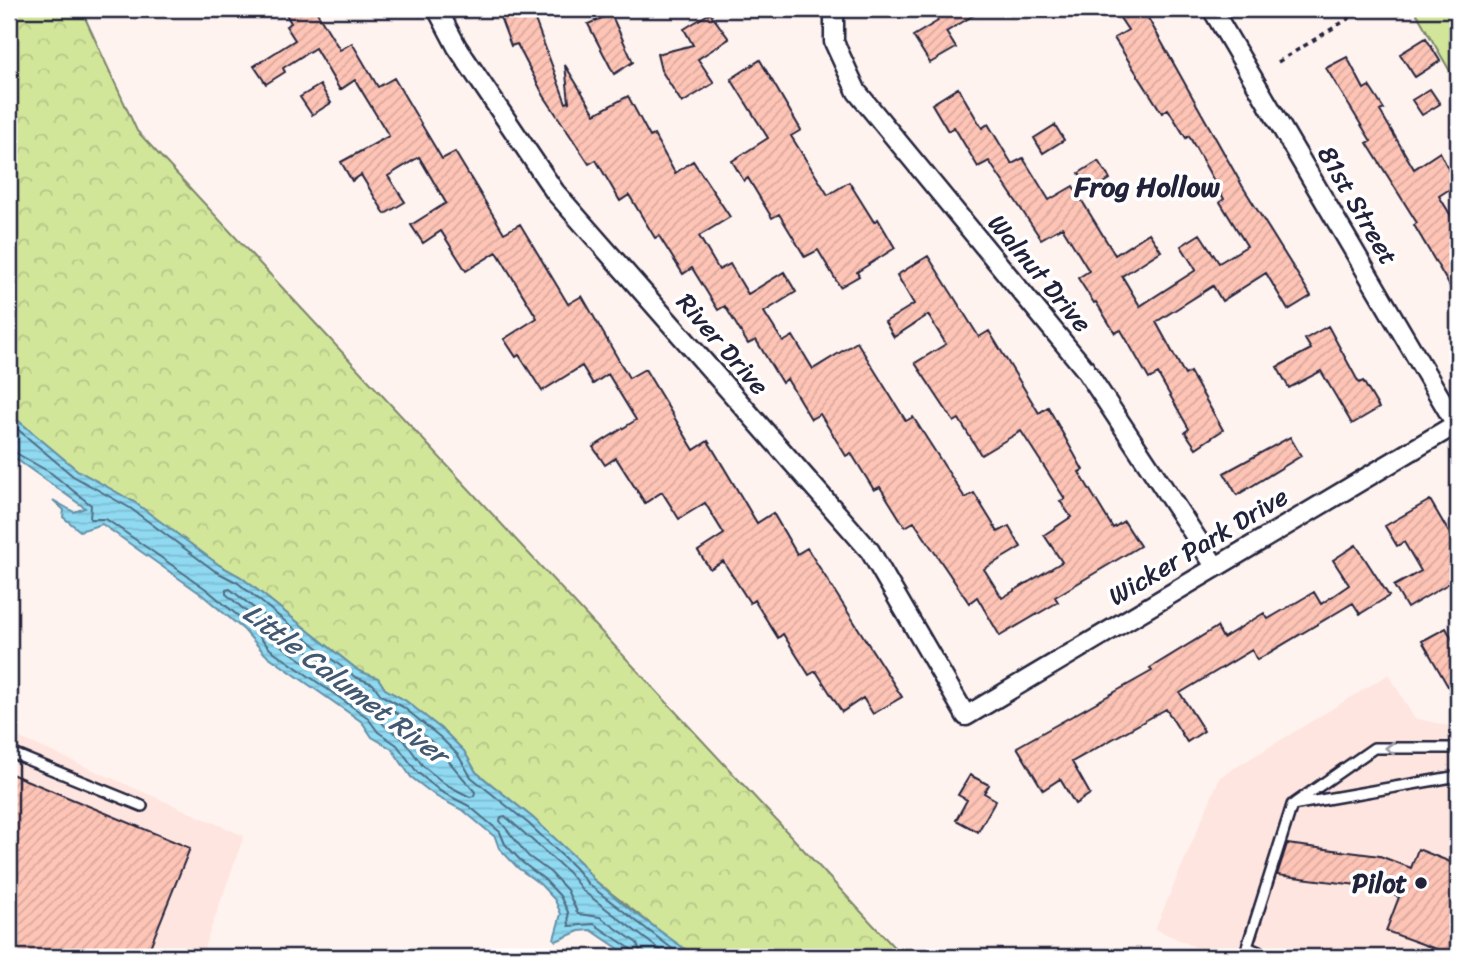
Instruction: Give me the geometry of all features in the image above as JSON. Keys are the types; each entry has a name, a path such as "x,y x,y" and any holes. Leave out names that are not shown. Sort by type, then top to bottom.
{"street":[{"name":"River Drive","path":"437,9 457,47 555,192 870,551 966,716"},
{"name":"81st Street","path":"1212,9 1457,425"},
{"name":"Walnut Drive","path":"833,12 834,42 857,92 1086,369 1215,566"},
{"name":"Wicker Park Drive","path":"966,716 1457,425"}],"lane":[{"path":"1270,957 1247,947 1292,805 1374,748 1458,748"},
{"path":"9,752 142,806"},
{"path":"1292,805 1458,776"}],"path":[{"path":"1278,62 1364,9"}],"shaded area":[{"path":"1389,674 1414,718 1454,727 1458,724 1458,957 1217,957 1155,929 1220,777"},
{"path":"9,733 244,836 201,957 9,957"}],"green space":[{"path":"9,9 81,9 137,131 903,957 697,957 688,953 593,879 581,863 533,818 476,772 464,751 445,732 406,701 385,689 378,678 359,671 241,577 219,565 134,502 77,470 9,413"},
{"path":"1414,9 1458,9 1458,85"}],"water":[{"name":"Little Calumet River","path":"9,413 77,470 134,502 219,565 241,577 359,671 378,678 385,689 406,701 445,732 464,751 476,772 533,818 581,863 593,879 696,957 631,957 591,930 579,931 556,941 554,939 561,914 555,900 540,884 518,868 499,848 495,837 464,811 437,797 411,777 392,749 372,737 362,722 265,654 244,630 201,594 102,524 80,531 63,517 64,510 53,500 74,512 85,508 9,454"}],"building":[{"path":"283,9 315,9 340,50 352,43 378,87 394,78 442,159 455,152 504,233 520,224 568,304 582,296 629,378 645,369 694,450 708,441 757,523 773,513 797,554 807,548 902,697 873,714 863,698 842,712 816,671 809,675 783,634 778,638 754,600 750,603 723,561 710,569 698,551 724,534 705,503 679,519 662,492 645,503 616,458 605,465 593,447 636,420 608,374 593,384 582,366 542,391 519,355 516,357 504,339 537,318 497,252 466,271 441,231 423,243 411,225 446,203 419,157 388,176 405,202 385,214 361,175 352,181 341,162 389,136 355,80 340,90 315,48 283,68 285,72 266,84 254,66 295,40 286,26 291,23"},
{"path":"513,9 531,9 566,103 569,102 565,65 595,114 628,96 650,137 654,135 675,173 693,161 730,217 699,236 719,270 730,264 748,294 784,272 796,292 764,312 783,342 793,336 813,369 857,342 906,421 913,417 965,498 974,493 998,532 1009,526 1021,547 984,569 1002,598 1062,562 1044,535 1071,517 1060,501 1065,499 1021,431 981,455 959,419 954,422 915,363 946,344 928,315 894,337 885,322 914,304 897,275 928,256 979,337 989,331 1039,413 1048,407 1083,470 1079,472 1113,528 1124,521 1140,546 1055,597 1058,602 1000,636 977,597 969,603 914,522 905,527 880,487 874,490 851,453 846,456 820,414 811,419 787,379 782,383 756,340 748,344 725,306 718,310 692,268 683,274 659,236 655,238 629,195 620,201 596,160 589,164 544,96 517,44 511,46 499,14"},
{"path":"931,9 984,9 946,32 956,48 930,63 913,36 938,21"},
{"path":"1114,9 1143,9 1243,187 1311,296 1288,310 1266,273 1222,301 1213,286 1156,322 1185,375 1190,372 1223,430 1196,448 1185,432 1189,429 1158,374 1149,379 1121,330 1115,333 1078,278 1089,271 1062,227 1041,239 989,161 978,167 954,127 948,131 932,104 958,88 982,128 988,124 1012,164 1023,158 1049,200 1073,186 1115,255 1149,233 1161,251 1122,276 1140,306 1196,270 1181,246 1200,234 1219,263 1247,246 1220,202 1224,199 1189,136 1186,138 1168,109 1162,113 1114,38 1128,30"},
{"path":"710,13 729,39 698,59 714,83 682,103 661,70 657,54 693,45 684,29"},
{"path":"611,14 633,62 614,74 588,24"},
{"path":"1426,38 1440,61 1415,77 1400,54"},
{"path":"1347,57 1364,89 1369,86 1384,109 1380,111 1414,169 1440,152 1456,185 1439,196 1458,227 1458,300 1414,225 1417,223 1367,143 1371,141 1326,68"},
{"path":"760,60 801,130 791,136 828,195 849,182 874,222 878,219 895,248 857,272 859,276 840,287 818,250 805,257 779,214 772,218 748,178 744,181 732,161 768,138 731,79"},
{"path":"320,85 331,103 312,115 300,97"},
{"path":"1430,89 1440,104 1422,115 1412,100"},
{"path":"1055,125 1064,140 1043,153 1034,138"},
{"path":"1098,161 1110,179 1090,192 1079,173"},
{"path":"1328,326 1359,383 1363,381 1379,408 1352,424 1321,371 1289,388 1277,367 1311,349 1305,339"},
{"path":"1290,437 1301,456 1237,495 1224,473"},
{"path":"1430,500 1458,548 1458,578 1407,608 1394,586 1421,571 1404,542 1397,546 1385,526"},
{"path":"1356,545 1389,596 1360,614 1353,603 1257,660 1252,650 1180,693 1204,731 1187,742 1166,709 1072,762 1090,794 1075,804 1060,779 1043,790 1017,747 1152,671 1150,668 1217,627 1223,638 1264,613 1268,619 1314,592 1321,604 1349,585 1333,560"},
{"path":"1446,628 1458,649 1458,704 1422,641"},
{"path":"9,773 190,848 146,957 9,957"},
{"path":"970,775 989,785 984,793 996,800 978,832 956,820 967,800 958,795"},
{"path":"1287,844 1380,856 1411,868 1418,849 1458,865 1458,957 1386,931 1399,897 1373,887 1277,875"}],"place":[{"name":"Pilot","path":"1421,883"}],"district":[{"name":"Frog Hollow","path":"1147,186"}]}
